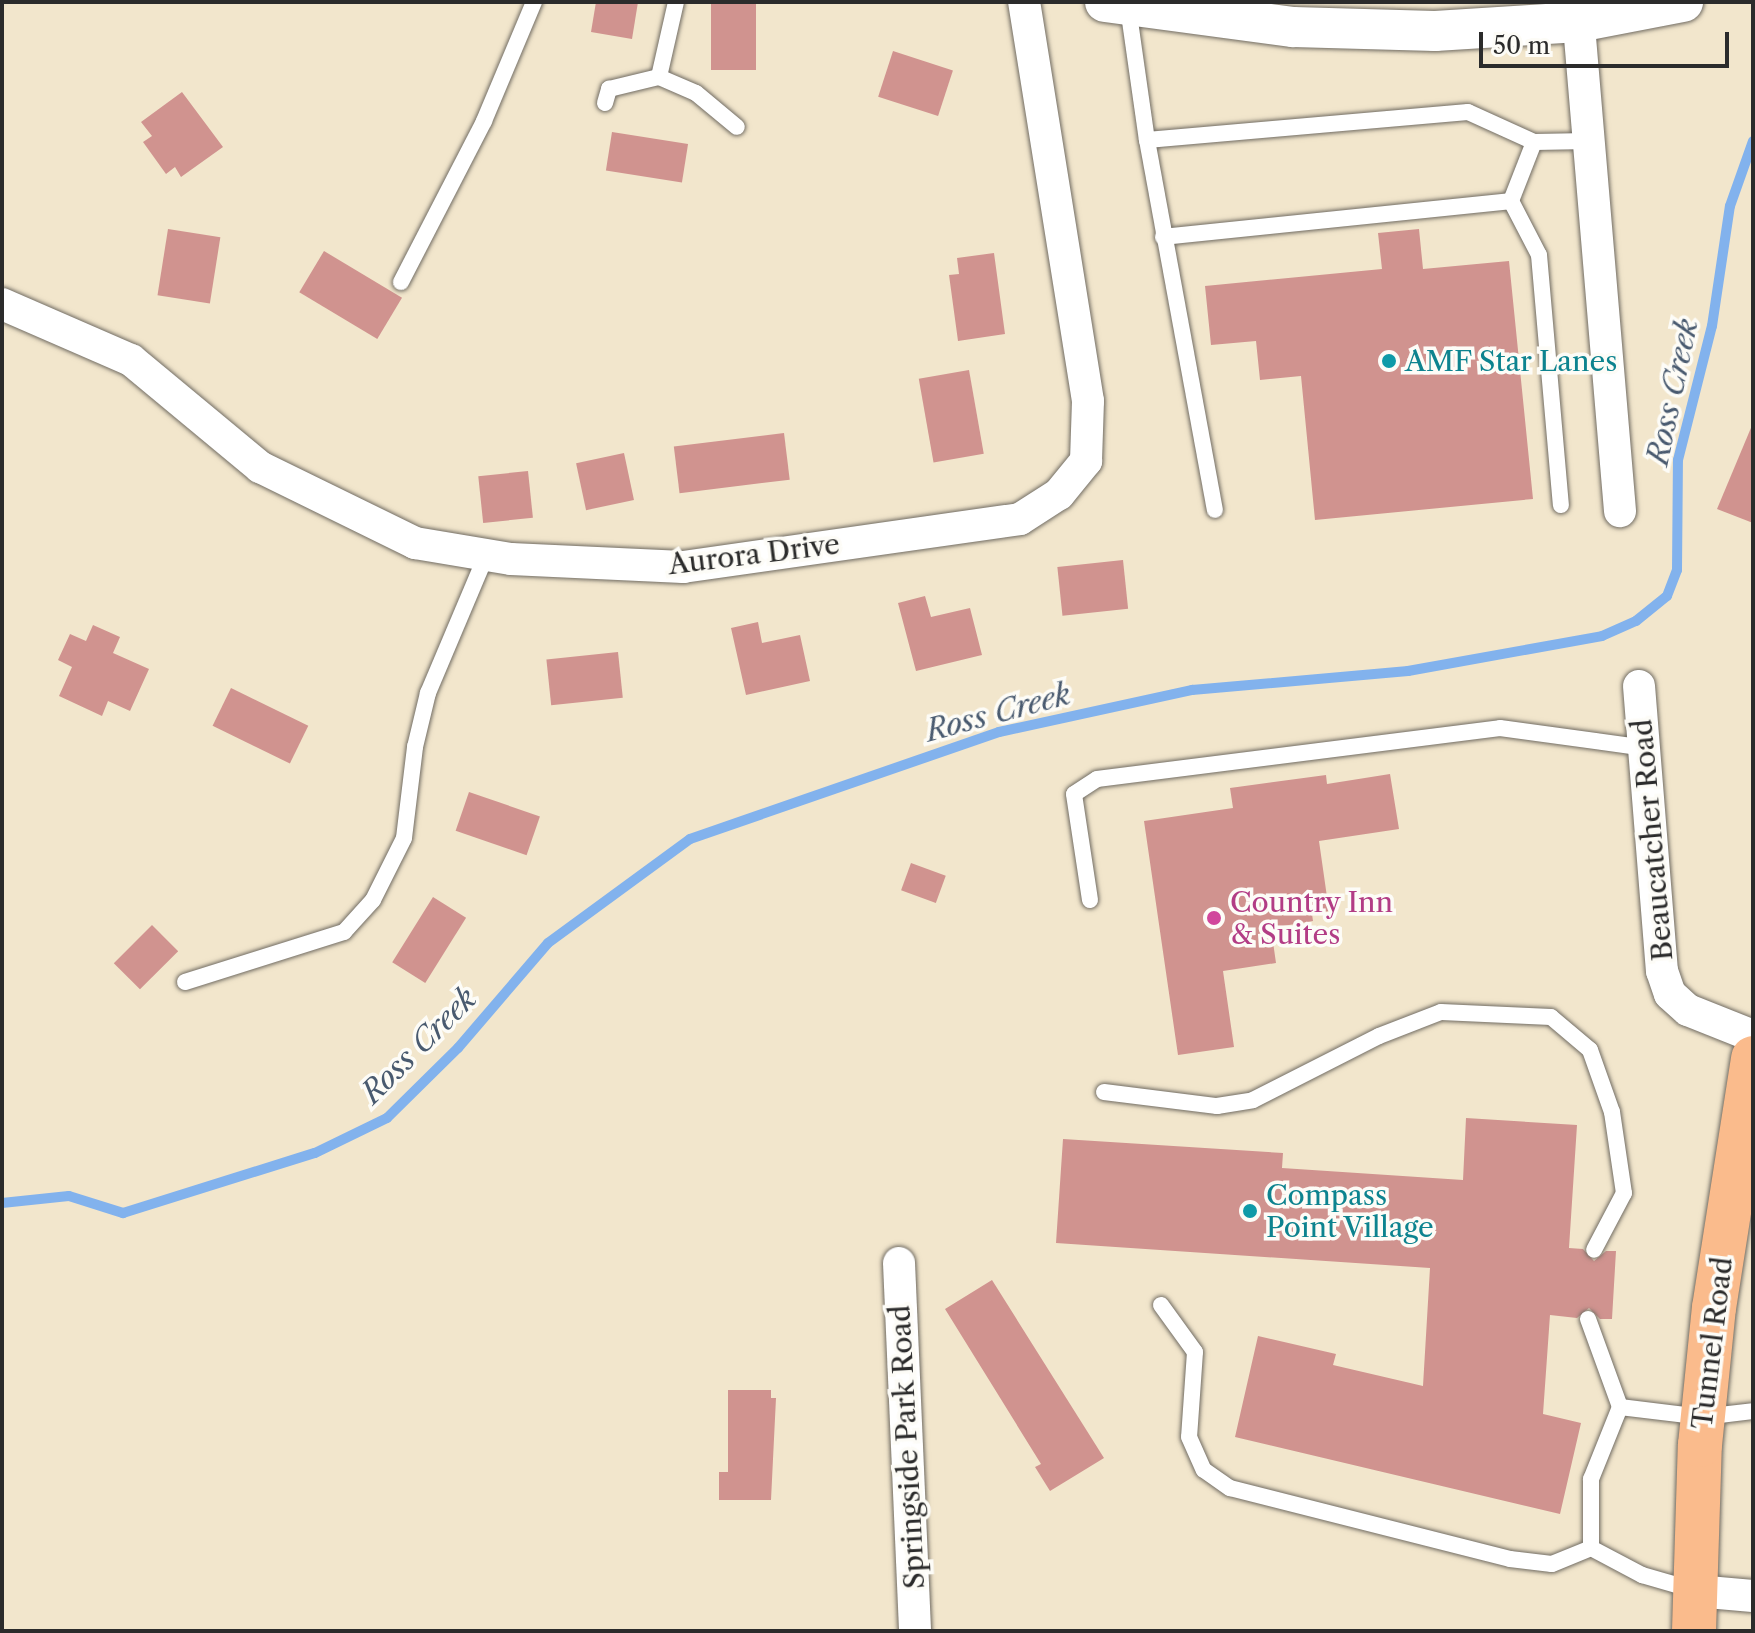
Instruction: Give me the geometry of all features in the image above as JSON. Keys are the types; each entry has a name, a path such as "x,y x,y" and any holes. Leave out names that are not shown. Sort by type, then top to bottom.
{"main road":[{"name":"Tunnel Road","path":"1695,1611 1703,1417 1714,1308 1753,1058"}],"street":[{"name":"Aurora Drive","path":"2,304 131,360 260,467 415,543 486,556 683,567 1020,519 1059,494 1086,461 1088,401 1024,2"},
{"path":"1116,4 1308,27 1435,31 1683,2"},
{"path":"1578,12 1620,511"},
{"name":"Beaucatcher Road","path":"1639,686 1662,971 1670,994 1688,1010 1753,1036"},
{"name":"Springside Park Road","path":"899,1263 915,1631"},
{"path":"1695,1611 1753,1596"}],"lane":[{"path":"401,282 484,121 534,2"},
{"path":"659,77 676,2"},
{"path":"1116,4 1147,140 1215,510"},
{"path":"605,103 609,89 659,77 696,93 737,127"},
{"path":"1147,140 1468,112 1534,142 1589,141"},
{"path":"1534,142 1511,201 1539,255 1561,505"},
{"path":"1163,237 1511,201"},
{"path":"185,982 344,932 373,900 404,838 415,747 428,693 486,556"},
{"path":"1090,900 1074,794 1097,779 1500,728 1646,748"},
{"path":"1104,1092 1217,1106 1253,1100 1379,1036 1441,1012 1551,1017 1590,1050 1612,1112 1624,1193 1594,1250"},
{"path":"1161,1305 1195,1352 1189,1437 1204,1470 1230,1488 1510,1559 1552,1564 1591,1548"},
{"path":"1588,1319 1620,1407 1591,1479 1591,1548"},
{"path":"1620,1407 1703,1417 1753,1411"},
{"path":"1591,1548 1642,1575 1695,1611"}],"building":[{"path":"596,2 638,2 632,39 591,32"},
{"path":"711,2 756,2 756,70 711,70"},
{"path":"893,51 953,70 938,116 878,97"},
{"path":"182,92 223,147 181,177 175,167 166,174 143,142 152,136 141,122"},
{"path":"612,132 688,144 682,183 606,171"},
{"path":"168,229 220,237 210,303 158,295"},
{"name":"AMF Star Lanes","path":"1419,229 1423,269 1509,261 1533,499 1315,520 1301,376 1260,380 1256,341 1211,345 1205,286 1382,269 1378,233"},
{"path":"324,251 402,298 377,339 299,292"},
{"path":"994,253 1005,334 958,341 949,275 959,274 957,258"},
{"path":"969,370 984,454 934,463 919,379"},
{"path":"1753,423 1753,523 1717,509"},
{"path":"784,433 790,480 680,493 674,447"},
{"path":"624,453 634,500 586,510 576,463"},
{"path":"528,471 533,518 483,523 478,476"},
{"path":"1123,560 1128,609 1062,616 1057,567"},
{"path":"925,596 931,617 970,608 982,655 916,671 898,603"},
{"path":"758,622 762,643 800,635 810,681 746,695 731,628"},
{"path":"93,625 120,637 113,653 149,669 130,711 108,701 102,716 59,696 72,667 58,660 70,634 86,641"},
{"path":"618,652 623,698 551,705 546,660"},
{"path":"231,688 308,726 290,763 213,726"},
{"name":"Country Inn & Suites","path":"1390,774 1399,829 1319,841 1329,911 1312,914 1313,921 1271,928 1276,963 1223,971 1234,1047 1178,1055 1144,821 1233,808 1230,788 1326,775 1327,784"},
{"path":"469,792 540,816 527,855 456,831"},
{"path":"911,863 946,876 936,903 901,890"},
{"path":"433,897 466,918 425,983 392,962"},
{"path":"152,925 178,951 140,989 114,963"},
{"path":"1466,1118 1577,1125 1569,1248 1583,1249 1594,1261 1606,1251 1616,1251 1612,1319 1600,1319 1589,1308 1577,1318 1550,1315 1543,1414 1581,1423 1560,1514 1235,1437 1258,1336 1336,1354 1333,1365 1423,1386 1430,1268 1056,1243 1063,1139 1283,1153 1282,1168 1463,1180"},
{"path":"992,1280 1104,1458 1050,1491 1035,1467 1041,1464 945,1309"},
{"path":"728,1390 771,1390 771,1398 776,1398 771,1500 719,1500 719,1472 728,1472"}],"waterway":[{"name":"Ross Creek","path":"2,1203 69,1196 123,1213 315,1153 387,1118 458,1048 548,943 690,839 999,732 1192,690 1408,671 1602,636 1636,621 1667,596 1677,570 1678,460 1712,326 1730,206 1753,141"}],"place":[{"name":"AMF Star Lanes","path":"1389,361"},
{"name":"Country Inn & Suites","path":"1214,918"},
{"name":"Compass Point Village","path":"1250,1211"}]}
